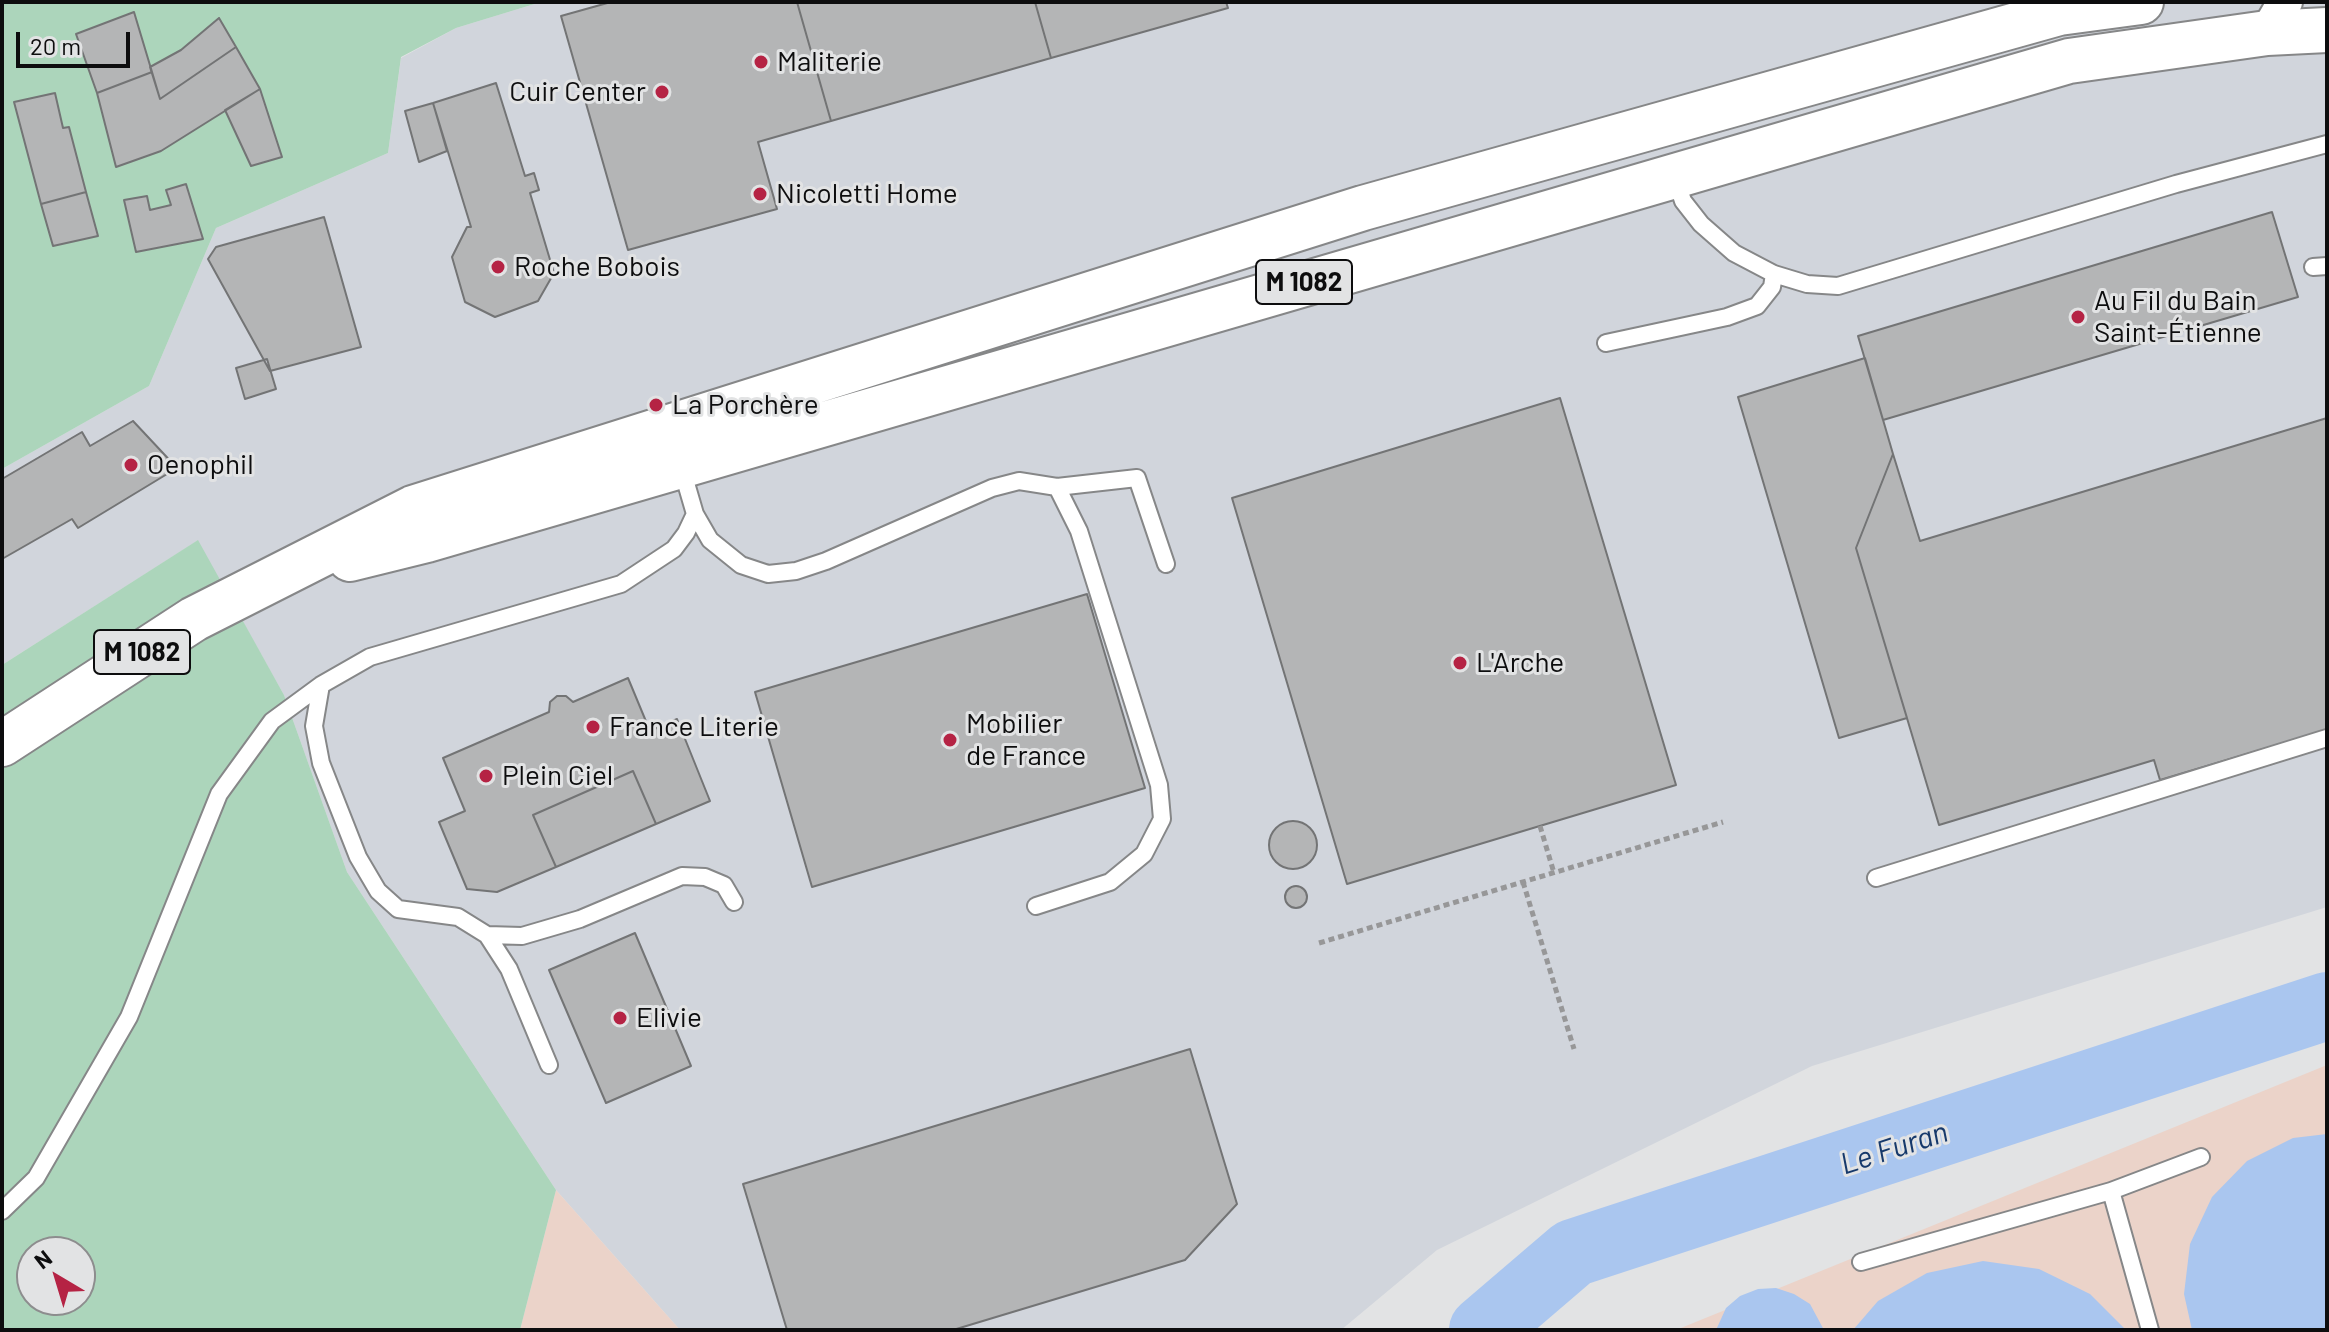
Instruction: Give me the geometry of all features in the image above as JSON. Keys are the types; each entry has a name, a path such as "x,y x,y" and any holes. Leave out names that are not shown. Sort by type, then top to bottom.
{"main road":[{"name":"M 1082","path":"2,744 194,619 289,573 427,540 676,445 1363,208 2059,13 2141,2"},
{"name":"M 1082","path":"676,445 1674,175 2069,61 2276,17 2327,30"}],"lane":[{"path":"1674,175 1683,201 1701,224 1734,253 1774,274 1807,284 1838,286 2162,188 2327,144"},
{"path":"1606,343 1727,317 1757,306 1772,287 1774,274"},
{"path":"676,445 695,514 710,540 741,565 768,574 796,571 826,561 992,488 1019,481 1057,487 1137,478 1166,564"},
{"path":"1036,906 1110,882 1144,854 1162,819 1159,785 1084,546 1057,487"},
{"path":"2,1211 36,1178 129,1017 219,794 272,721 321,685 370,657 621,584 674,549 695,514"},
{"path":"321,685 314,726 321,763 358,857 378,891 398,909 458,917 487,935 509,969 549,1065"},
{"path":"1876,878 2327,738"},
{"path":"487,935 522,936 580,919 682,876 705,877 724,885 734,902"},
{"path":"1861,1262 2111,1191 2201,1157"},
{"path":"2111,1191 2150,1330"}],"path":[{"path":"1319,943 1723,822"},
{"path":"1540,826 1554,873"},
{"path":"1523,882 1574,1049"}],"shaded area":[{"path":"541,2 2327,2 2327,907 1812,1066 1437,1250 1341,1330 680,1330 556,1190 347,872 284,695 197,541 2,665 2,469 149,386 216,228 388,153 401,58 456,28"},
{"path":"2327,1065 2327,1330 1676,1330"},
{"path":"556,1190 680,1330 520,1330"}],"green space":[{"path":"2,2 541,2 456,28 401,57 388,153 216,228 149,386 2,469"},
{"path":"198,540 284,695 347,872 556,1190 520,1330 2,1330 2,665"}],"water":[{"path":"2327,1134 2327,1330 2192,1330 2184,1294 2190,1244 2212,1197 2247,1161 2293,1138"},
{"path":"1983,1261 2039,1269 2090,1294 2126,1330 1853,1330 1878,1301 1927,1273"},
{"path":"1776,1288 1810,1304 1824,1330 1716,1330 1726,1308 1740,1296 1758,1289"}],"building":[{"path":"611,2 797,2 831,121 758,142 777,209 628,250 561,16"},
{"path":"797,2 1035,2 1051,58 831,121"},
{"path":"1035,2 1226,2 1228,8 1051,58"},
{"path":"134,12 152,72 97,93 76,34"},
{"path":"219,18 236,47 160,99 150,67 181,50"},
{"path":"236,47 260,89 161,151 116,167 97,93 152,72 160,99"},
{"path":"496,83 525,176 534,173 539,190 530,193 554,273 538,301 495,317 465,302 452,257 467,227 471,227 433,103"},
{"path":"260,89 282,157 251,166 225,110"},
{"path":"55,93 63,128 69,127 86,192 41,204 14,102"},
{"path":"433,103 447,151 419,162 405,111"},
{"path":"186,184 203,239 136,252 124,200 147,196 150,210 171,205 166,190"},
{"path":"86,192 98,236 53,246 41,204"},
{"name":"Au Fil du Bain Saint-Étienne","path":"2272,212 2298,297 1883,420 1858,336"},
{"path":"324,217 361,347 270,371 208,259 216,247"},
{"path":"1865,358 1893,454 1856,548 1907,718 1839,738 1738,397"},
{"path":"267,359 276,389 245,399 236,368"},
{"name":"L'Arche","path":"1560,398 1676,785 1347,884 1232,498"},
{"path":"2327,418 2327,730 2160,780 2154,760 1939,825 1856,548 1893,454 1920,541"},
{"path":"133,421 177,468 78,528 72,519 2,559 2,479 82,432 90,446"},
{"name":"Mobilier de France","path":"1087,594 1145,788 812,887 755,692"},
{"path":"628,678 650,731 677,719 710,801 656,824 633,771 533,815 556,867 497,892 467,889 439,822 465,811 443,758 549,712 550,702 557,696 566,696 573,702"},
{"path":"633,771 656,824 556,867 533,815"},
{"path":"1293,821 1310,828 1317,845 1310,862 1293,869 1276,862 1269,845 1276,828"},
{"path":"1296,886 1304,889 1307,897 1304,905 1296,908 1288,905 1285,897 1288,889"},
{"name":"Elivie","path":"635,933 691,1066 606,1103 549,970"},
{"path":"1190,1049 1237,1204 1185,1260 953,1330 787,1330 743,1184"}],"waterway":[{"name":"Le Furan","path":"1483,1330 1573,1253 2327,1006"}],"place":[{"name":"Maliterie","path":"761,62"},
{"name":"Cuir Center","path":"662,92"},
{"name":"Nicoletti Home","path":"760,194"},
{"name":"Roche Bobois","path":"498,267"},
{"name":"Au Fil du Bain Saint-Étienne","path":"2078,317"},
{"name":"La Porchère","path":"656,405"},
{"name":"Oenophil","path":"131,465"},
{"name":"L'Arche","path":"1460,663"},
{"name":"France Literie","path":"593,727"},
{"name":"Mobilier de France","path":"950,740"},
{"name":"Plein Ciel","path":"486,776"},
{"name":"Elivie","path":"620,1018"}]}
